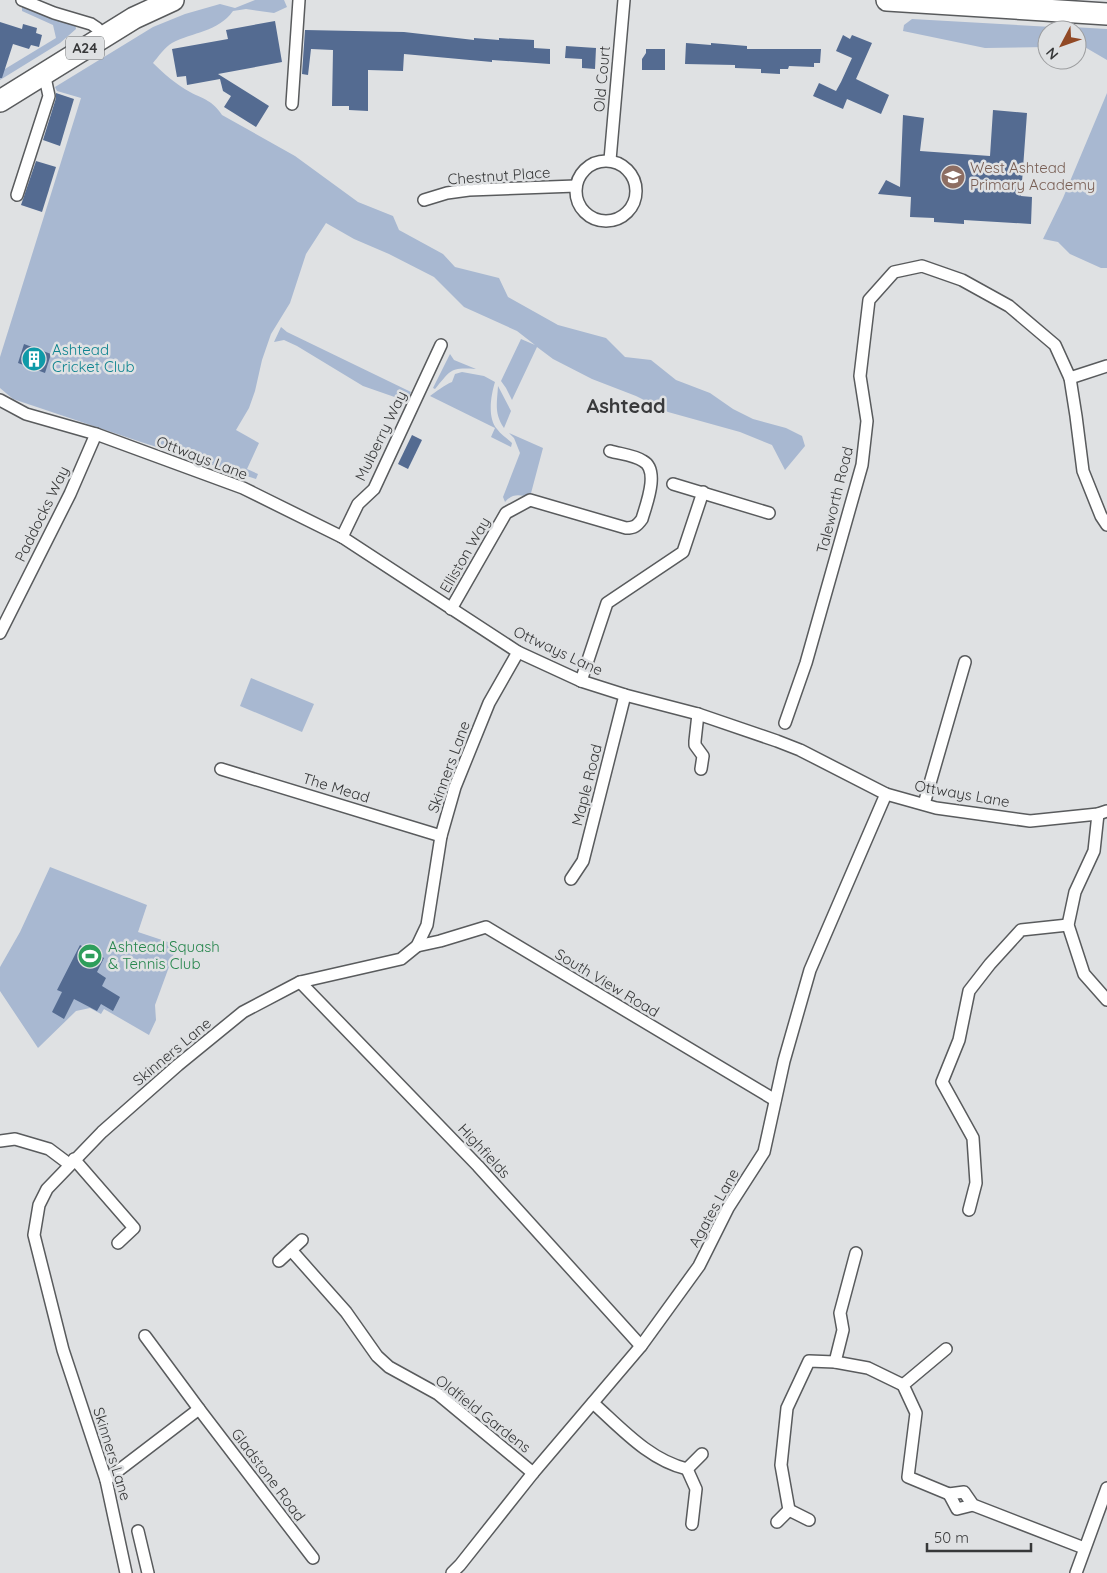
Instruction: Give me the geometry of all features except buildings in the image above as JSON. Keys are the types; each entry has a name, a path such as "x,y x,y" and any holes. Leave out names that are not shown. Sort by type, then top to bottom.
{"highway":[{"name":"A24","path":"0,101 134,18 173,0"},
{"path":"886,0 1063,6 1107,14"}],"street":[{"path":"22,0 54,13 91,24 97,28 103,37"},
{"path":"292,104 299,0"},
{"name":"Old Court","path":"610,160 624,0"},
{"path":"17,195 49,96 44,73"},
{"path":"610,160 625,166 635,179 637,195 631,210 618,220 602,222 587,215 578,202 576,186 582,172 594,162 610,160"},
{"name":"Chestnut Place","path":"424,200 447,193 469,190 576,186"},
{"name":"Taleworth Road","path":"785,723 809,653 862,465 867,421 860,376 869,300 894,272 922,266 962,280 1009,306 1055,345 1070,378 1083,471 1107,525"},
{"name":"Mulberry Way","path":"342,537 358,504 374,489 441,345"},
{"path":"1070,378 1107,366"},
{"name":"Ottways Lane","path":"0,400 26,414 96,434 243,488 342,537 518,652 582,681 698,714 800,750 886,794 936,808 1030,821 1102,812"},
{"name":"Paddocks Way","path":"0,633 70,494 96,434"},
{"name":"Elliston Way","path":"451,608 506,513 530,500 631,528 639,524 652,481 651,470 644,461 610,450"},
{"path":"673,484 770,513"},
{"path":"582,681 607,603 683,552 703,492"},
{"name":"Skinners Lane","path":"126,1573 106,1480 63,1350 34,1235 39,1204 46,1189 109,1126 242,1012 300,982 401,959 417,946 427,925 441,836 454,787 489,703 518,652"},
{"path":"924,804 965,662"},
{"name":"Maple Road","path":"571,879 583,861 626,695"},
{"path":"698,714 695,745 703,756 701,769"},
{"name":"The Mead","path":"222,769 441,836"},
{"name":"Agates Lane","path":"452,1573 532,1473 641,1346 699,1266 728,1208 764,1152 775,1100 810,970 886,794"},
{"path":"1102,812 1094,851 1075,892 1068,925 1084,974 1107,1000"},
{"path":"969,1210 976,1183 973,1138 942,1082 959,1040 969,991 990,964 1021,930 1068,925"},
{"name":"South View Road","path":"417,946 440,942 486,927 775,1100"},
{"name":"Highfields","path":"300,982 478,1166 641,1346"},
{"path":"0,1141 15,1139 49,1149 72,1162 134,1228 118,1243"},
{"path":"279,1261 302,1240"},
{"name":"Oldfield Gardens","path":"291,1250 346,1312 377,1356 389,1367 438,1394 532,1473"},
{"path":"835,1362 843,1330 840,1313 856,1253"},
{"name":"Gladstone Road","path":"145,1336 313,1558"},
{"path":"903,1385 946,1349"},
{"path":"789,1510 781,1465 787,1408 809,1362 835,1362 868,1368 903,1385 916,1413 908,1477 949,1494 964,1492 973,1505 1084,1548"},
{"path":"593,1403 644,1448 673,1466 687,1469"},
{"path":"106,1480 199,1409"},
{"path":"687,1469 702,1454"},
{"path":"687,1469 696,1489 692,1524"},
{"path":"1076,1573 1107,1488"},
{"path":"949,1494 957,1509 973,1505"},
{"path":"789,1510 809,1520"},
{"path":"777,1522 789,1510"},
{"path":"138,1531 148,1573"}],"shaded area":[{"path":"255,0 284,0 287,7 274,13 246,9 233,11 227,18 213,27 172,43 153,63 180,86 211,103 222,115 295,156 358,202 393,216 399,230 443,254 455,267 499,278 508,297 558,325 606,338 625,357 651,360 676,380 710,393 733,409 753,419 786,428 802,436 805,446 785,470 772,445 740,432 668,412 636,396 592,379 553,359 537,347 512,400 501,381 521,339 535,345 517,331 464,307 434,277 354,239 326,223 306,254 290,303 271,334 249,408 236,430 259,443 247,469 258,474 256,479 13,399 0,388 0,357 81,98 57,91 55,87 153,27 185,14 220,4 235,8"},
{"path":"22,5 75,23 76,29 60,43 0,80 0,72 56,38 53,25 22,11"},
{"path":"912,19 1037,26 1037,47 985,48 903,31 904,25"},
{"path":"1087,28 1107,29 1107,60 1087,48"},
{"path":"1107,93 1107,268 1101,268 1070,254 1058,242 1043,239 1063,198"},
{"path":"281,327 287,332 411,392 406,401 363,386 297,346 284,340 274,342"},
{"path":"450,354 454,360 476,369 456,369 448,374 435,389 433,388"},
{"path":"462,372 484,376 495,382 491,400 492,419 499,431 512,443 511,447 491,437 495,428 430,396 452,382 455,374"},
{"path":"498,386 511,411 504,428 497,413"},
{"path":"509,433 543,448 530,497 514,496 505,502 503,497 520,453 514,438"},
{"path":"251,678 314,704 302,732 240,706"},
{"name":"Ashtead Squash & Tennis Club","path":"50,867 147,905 138,932 177,945 155,1005 156,1020 149,1035 104,1009 101,1014 90,1008 76,1011 38,1048 0,991 0,967 20,932"}],"place":[{"name":"West Ashtead Primary Academy","path":"953,177"},
{"name":"Ashtead Cricket Club","path":"34,359"},
{"name":"Ashtead Squash & Tennis Club","path":"90,956"}],"district":[{"name":"Ashtead","path":"626,406"}]}
